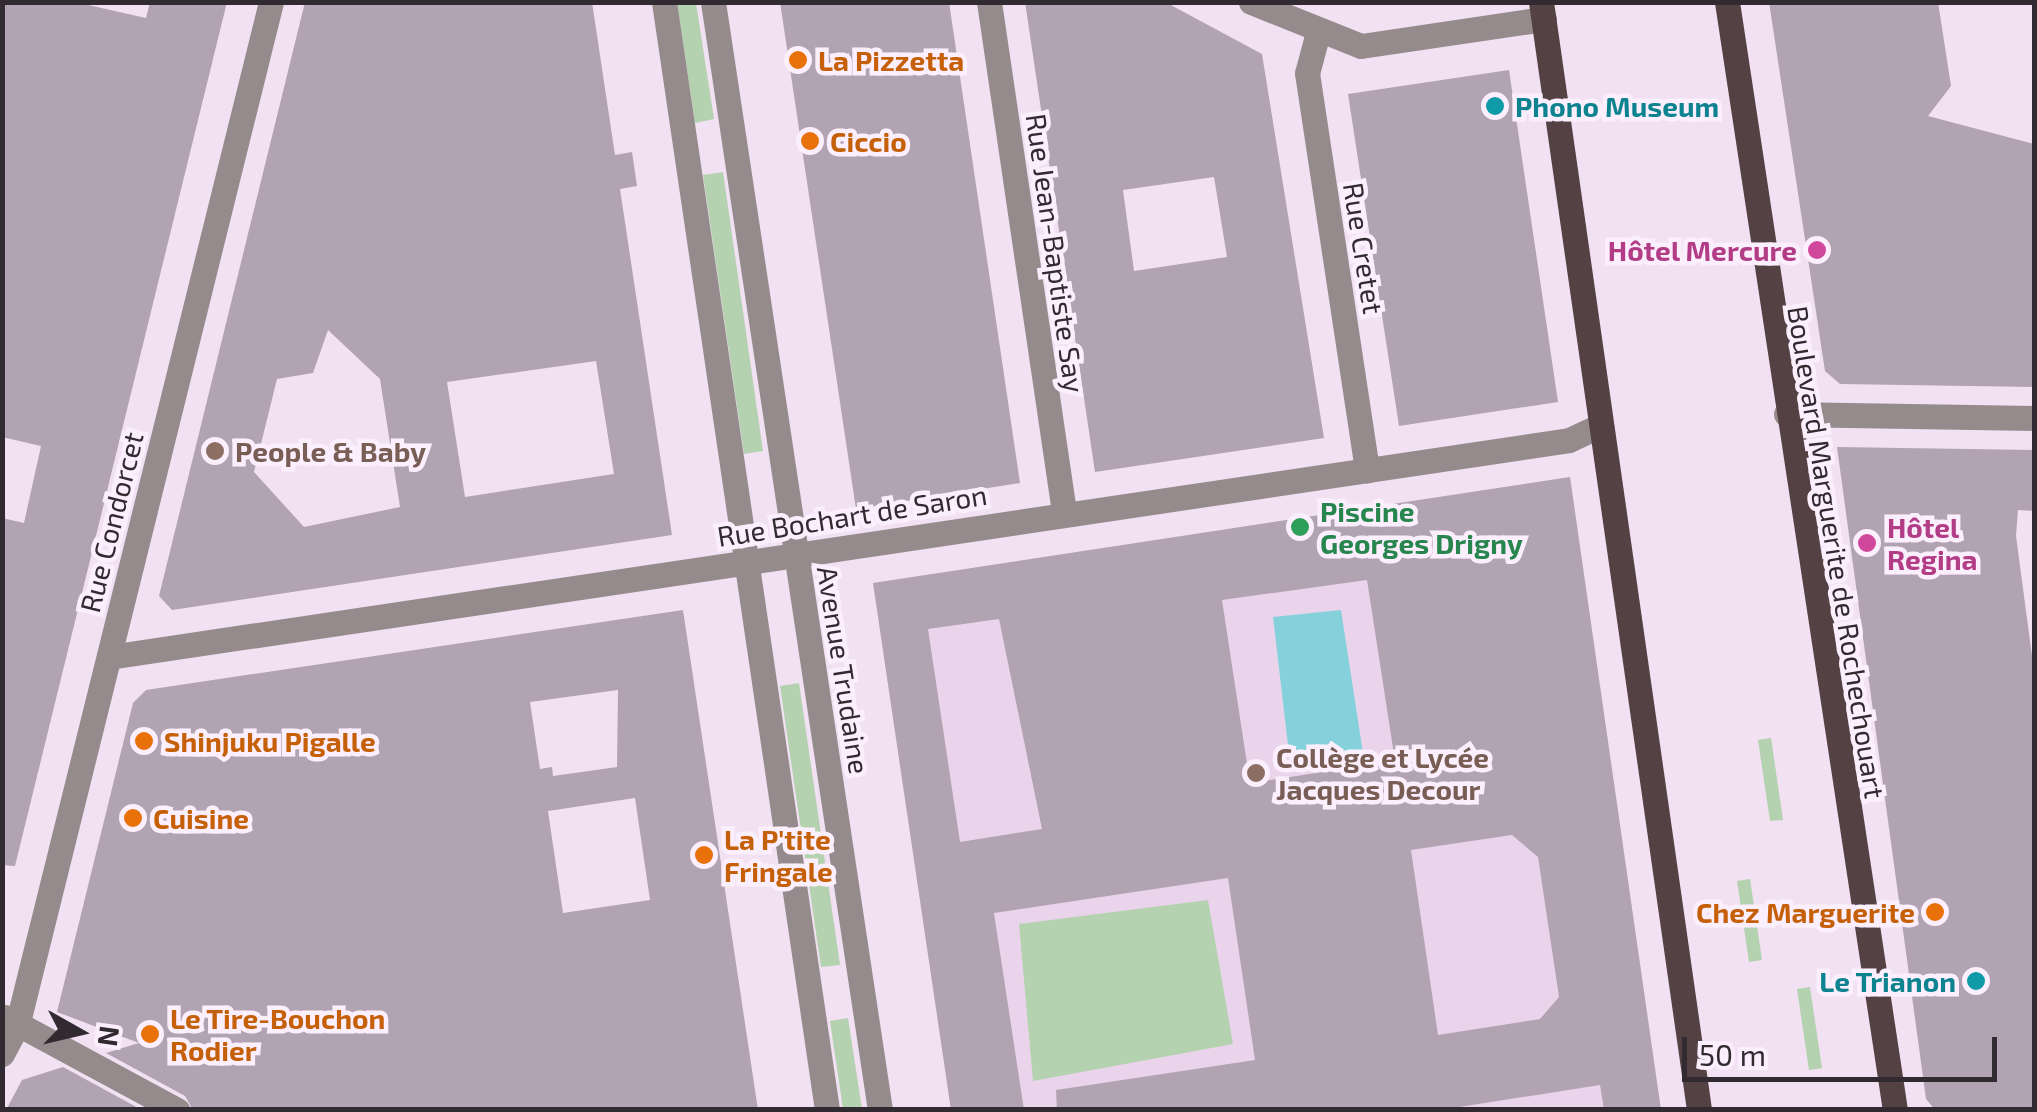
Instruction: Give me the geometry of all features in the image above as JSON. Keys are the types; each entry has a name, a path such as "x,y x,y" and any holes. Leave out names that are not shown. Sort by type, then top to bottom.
{"main road":[{"name":"Boulevard Marguerite de Rochechouart","path":"1727,2 1786,414 1896,1110"},
{"path":"1543,11 1699,1110"}],"street":[{"name":"Rue Condorcet","path":"2,1054 109,656 271,2"},
{"path":"664,2 828,1110"},
{"name":"Avenue Trudaine","path":"714,2 880,1110"},
{"name":"Rue Jean-Baptiste Say","path":"988,2 1064,512"},
{"path":"1251,2 1317,36 1361,46 1543,11"},
{"name":"Rue Cretet","path":"1317,36 1307,73 1367,470"},
{"path":"1786,414 2034,418"},
{"name":"Rue Bochart de Saron","path":"109,656 1569,440 1601,425"},
{"path":"10,1021 177,1110"}],"shaded area":[{"name":"Collège et Lycée Jacques Decour","path":"1570,477 1661,1109 951,1109 873,583"}],"green space":[{"path":"677,3 696,3 714,119 695,123"},
{"path":"723,172 763,451 744,454 703,175"},
{"path":"799,683 840,965 821,967 780,686"},
{"path":"1771,738 1783,820 1770,821 1758,740"},
{"path":"1750,879 1762,960 1749,962 1737,881"},
{"path":"1208,900 1233,1044 1033,1081 1019,924"},
{"path":"1810,987 1822,1068 1809,1070 1797,989"},
{"path":"848,1018 862,1109 843,1109 830,1021"}],"water":[{"path":"1341,610 1363,753 1290,762 1273,617"}],"building":[{"path":"2,2 75,2 146,18 150,2 227,2 15,866 2,865 2,518 24,523 41,446 2,437"},
{"path":"305,2 592,2 615,155 632,152 637,186 620,189 672,535 172,610 159,596","holes":["328,330 380,379 400,507 304,527 254,472 277,379 313,373","596,361 614,474 465,497 447,382"]},
{"path":"780,2 949,2 1020,483 856,509"},
{"path":"1025,2 1167,3 1262,54 1324,438 1095,472","holes":["1214,177 1227,257 1134,271 1123,190"]},
{"path":"1769,2 1938,2 1951,86 1928,116 2034,144 2034,387 1840,384 1825,371"},
{"path":"1509,70 1558,402 1399,426 1348,94"},
{"path":"1837,447 2034,450 2034,511 2018,510 2016,536 2034,671 2034,1110 1935,1110 1926,1099"},
{"name":"Collège et Lycée Jacques Decour","path":"1570,477 1661,1110 1604,1110 1600,1085 1440,1110 1057,1110 1056,1090 1255,1060 1228,878 994,913 1024,1110 951,1110 873,583","holes":["1367,580 1395,761 1250,783 1222,600","999,619 1042,829 960,842 928,629","1512,835 1538,857 1559,997 1540,1019 1438,1035 1411,850"]},
{"path":"683,610 758,1110 193,1110 185,1096 106,1053 139,1043 57,1012 133,703 146,690","holes":["618,690 617,767 553,776 552,767 540,769 530,702","635,798 650,900 563,913 548,811"]},
{"path":"63,1067 142,1110 6,1110 22,1080"}],"place":[{"name":"La Pizzetta","path":"798,60"},
{"name":"Phono Museum","path":"1495,106"},
{"name":"Ciccio","path":"810,141"},
{"name":"Hôtel Mercure","path":"1817,250"},
{"name":"People & Baby","path":"215,451"},
{"name":"Piscine Georges Drigny","path":"1300,527"},
{"name":"Hôtel Regina","path":"1867,543"},
{"name":"Shinjuku Pigalle","path":"144,741"},
{"name":"Collège et Lycée Jacques Decour","path":"1256,773"},
{"name":"Cuisine","path":"133,818"},
{"name":"La P'tite Fringale","path":"704,855"},
{"name":"Chez Marguerite","path":"1935,912"},
{"name":"Le Trianon","path":"1976,981"},
{"name":"Le Tire-Bouchon Rodier","path":"150,1034"}]}
